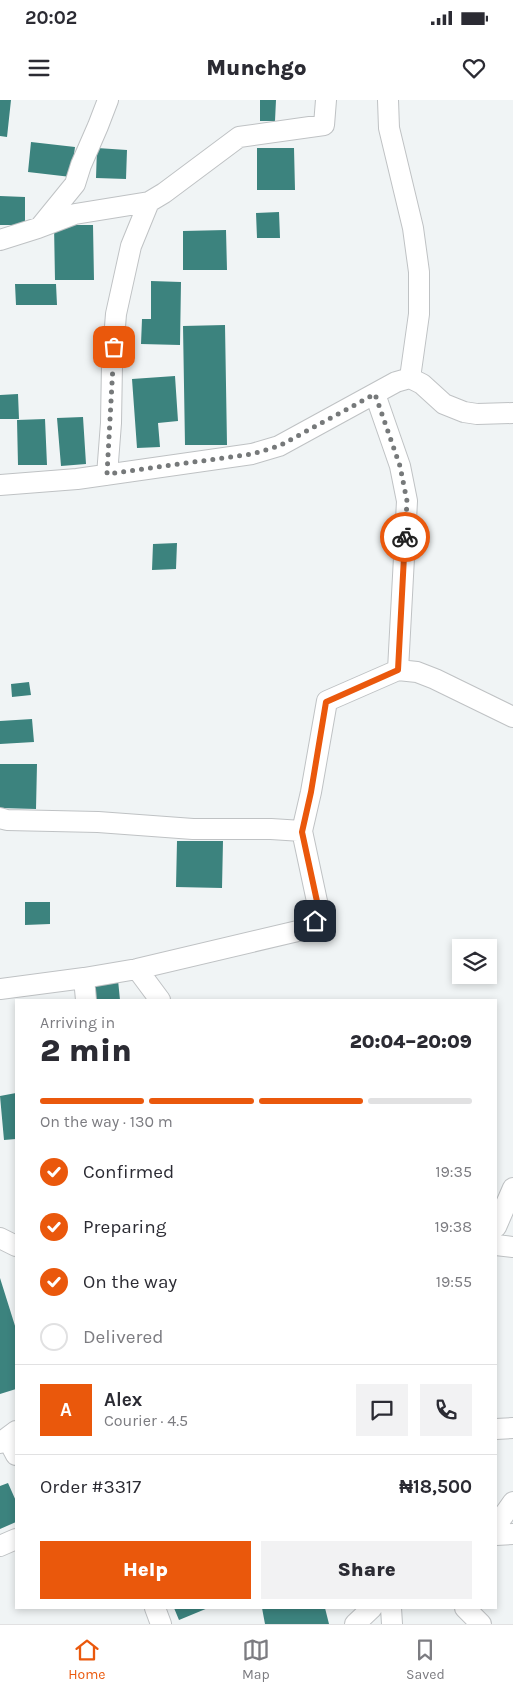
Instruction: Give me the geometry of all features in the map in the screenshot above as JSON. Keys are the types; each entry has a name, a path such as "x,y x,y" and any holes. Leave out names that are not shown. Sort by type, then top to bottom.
{"street":[{"path":"38,228 75,184 108,100"},
{"path":"0,240 75,214 149,202 239,137 324,125 326,100"},
{"path":"388,100 388,128 413,228 419,272 419,314 410,378"},
{"path":"107,474 116,314 131,246 149,202"},
{"path":"0,485 77,479 252,454 279,446 396,382 410,378 422,384 444,404 464,412 477,414 513,413"},
{"path":"375,394 400,466 407,501 398,670"},
{"path":"0,989 138,970 302,930 315,921 318,906 302,832 311,792 326,702 398,670 417,672 435,679 513,716"},
{"path":"0,818 7,820 98,822 193,829 271,829 302,832"},
{"path":"138,970 159,999"},
{"path":"84,978 86,999"},
{"path":"497,1225 513,1188"},
{"path":"0,1238 15,1246"},
{"path":"497,1245 513,1247"},
{"path":"497,1429 513,1428"},
{"path":"497,1525 513,1502"},
{"path":"497,1535 513,1534"},
{"path":"0,1546 15,1539"},
{"path":"155,1609 161,1624"},
{"path":"355,1624 371,1609"},
{"path":"391,1609 392,1624"}],"building":[{"path":"0,100 11,100 7,137 0,136"},
{"path":"260,100 276,100 275,121 260,121"},
{"path":"31,142 75,147 71,177 28,172"},
{"path":"97,148 127,150 126,179 96,178"},
{"path":"257,148 294,148 295,190 257,190"},
{"path":"0,196 25,197 25,225 0,225"},
{"path":"279,212 280,238 257,238 256,213"},
{"path":"54,225 93,225 94,280 55,280"},
{"path":"226,230 227,270 183,270 183,231"},
{"path":"151,281 181,282 180,345 141,344 142,319 151,319"},
{"path":"15,284 56,284 57,305 16,305"},
{"path":"225,325 227,445 185,445 183,326"},
{"path":"175,376 178,421 158,423 160,447 137,448 132,379"},
{"path":"18,394 19,419 0,419 0,395"},
{"path":"83,417 86,464 61,466 57,418"},
{"path":"45,419 47,465 18,465 17,420"},
{"path":"177,543 176,569 152,570 153,544"},
{"path":"29,682 31,695 12,697 11,684"},
{"path":"32,719 34,742 0,744 0,721"},
{"path":"0,764 37,764 36,809 0,808"},
{"path":"177,841 223,841 222,888 176,887"},
{"path":"25,902 50,902 50,924 25,925"},
{"path":"118,980 120,999 93,999 91,983"},
{"path":"15,1093 15,1139 4,1140 0,1096"},
{"path":"0,1278 15,1326 15,1389 0,1394"},
{"path":"8,1483 15,1499 15,1522 0,1529 0,1486"},
{"path":"174,1609 206,1609 179,1620"},
{"path":"262,1609 325,1609 329,1624 265,1624"}],"way so far":[{"path":"114,347 107,474 252,454 279,446 375,394 400,466 407,501 405,537"}],"route":[{"path":"315,921 318,906 302,832 321,739 326,702 398,670 405,537"}]}
